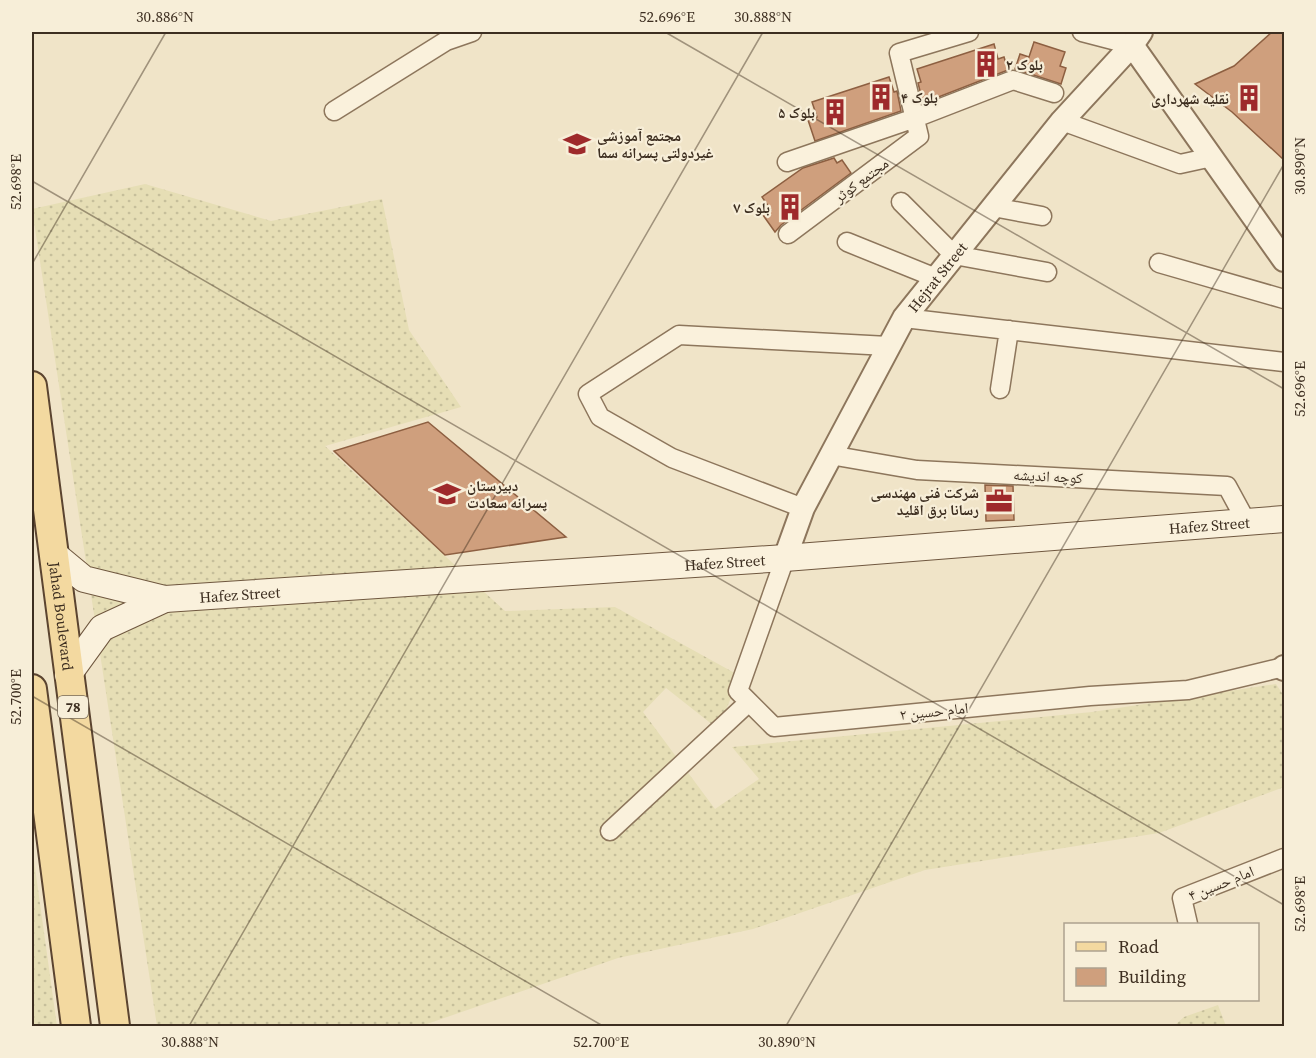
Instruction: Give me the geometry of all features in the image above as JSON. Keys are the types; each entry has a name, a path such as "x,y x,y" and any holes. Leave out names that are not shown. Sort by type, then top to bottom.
{"main road":[{"name":"Jahad Boulevard","path":"32,387 115,1026"},
{"name":"Hafez Street","path":"165,598 785,558 1284,519"},
{"path":"55,555 84,579 165,598"},
{"path":"68,675 102,628 165,598"},
{"name":"78","path":"32,689 76,1026"}],"street":[{"path":"334,111 446,41 472,32"},
{"path":"1082,32 1137,38 1212,157 1284,260"},
{"name":"مجتمع کوثر","path":"788,234 919,136 899,53 958,33"},
{"name":"Hejrat Street","path":"785,558 802,508 904,318 1062,121 1137,38"},
{"name":"مجتمع کوثر","path":"787,162 915,118 1012,80 1054,93"},
{"path":"1062,121 1180,164 1212,157"},
{"path":"901,202 954,255 1047,272"},
{"path":"993,207 1042,216"},
{"path":"847,242 936,278"},
{"path":"1159,263 1284,299"},
{"path":"904,318 1284,362"},
{"path":"1000,389 1009,330"},
{"path":"802,508 672,458 600,417 588,394 679,335 888,346"},
{"name":"کوچه اندیشه","path":"830,455 916,470 1227,486 1246,521"},
{"name":"امام حسین ۲","path":"785,558 738,691 774,727 1090,696 1188,690 1284,668"},
{"path":"610,831 750,702"},
{"name":"امام حسین ۴","path":"1188,923 1182,898 1284,858"}],"shaded area":[{"path":"145,184 271,221 382,199 409,330 461,407 325,446 505,611 615,607 740,676 718,729 666,688 643,712 715,809 759,779 732,747 1092,712 1276,684 1284,696 1284,787 1159,833 925,870 753,929 618,958 421,1026 157,1026 32,209"},
{"path":"32,846 57,1026 32,1026"},
{"path":"1218,1005 1226,1026 1174,1026 1184,1017"}],"building":[{"name":"نقلیه شهرداری","path":"1272,32 1284,32 1284,160 1232,112 1195,84 1234,66"},
{"path":"1034,42 1065,52 1060,66 1066,68 1061,84 1015,69 1020,54 1029,57"},
{"path":"994,44 998,59 1004,57 1008,70 923,103 917,69"},
{"path":"889,77 894,92 897,91 901,111 815,141 808,120 817,117 812,102"},
{"path":"834,158 837,163 842,160 851,173 781,225 775,232 763,215 771,210 762,197 803,168"},
{"name":"دبیرستان پسرانه سعادت","path":"428,422 566,537 445,555 334,451"},
{"name":"شرکت فنی مهندسی رسانا برق اقلید","path":"985,485 1013,486 1014,520 986,521"}],"place":[{"name":"بلوک ۲","path":"986,64"},
{"name":"بلوک ۴","path":"881,97"},
{"name":"نقلیه شهرداری","path":"1249,98"},
{"name":"بلوک ۵","path":"835,112"},
{"name":"مجتمع آموزشی غیردولتی پسرانه سما","path":"577,144"},
{"name":"بلوک ۷","path":"790,207"},
{"name":"دبیرستان پسرانه سعادت","path":"447,494"},
{"name":"شرکت فنی مهندسی رسانا برق اقلید","path":"999,501"}]}
